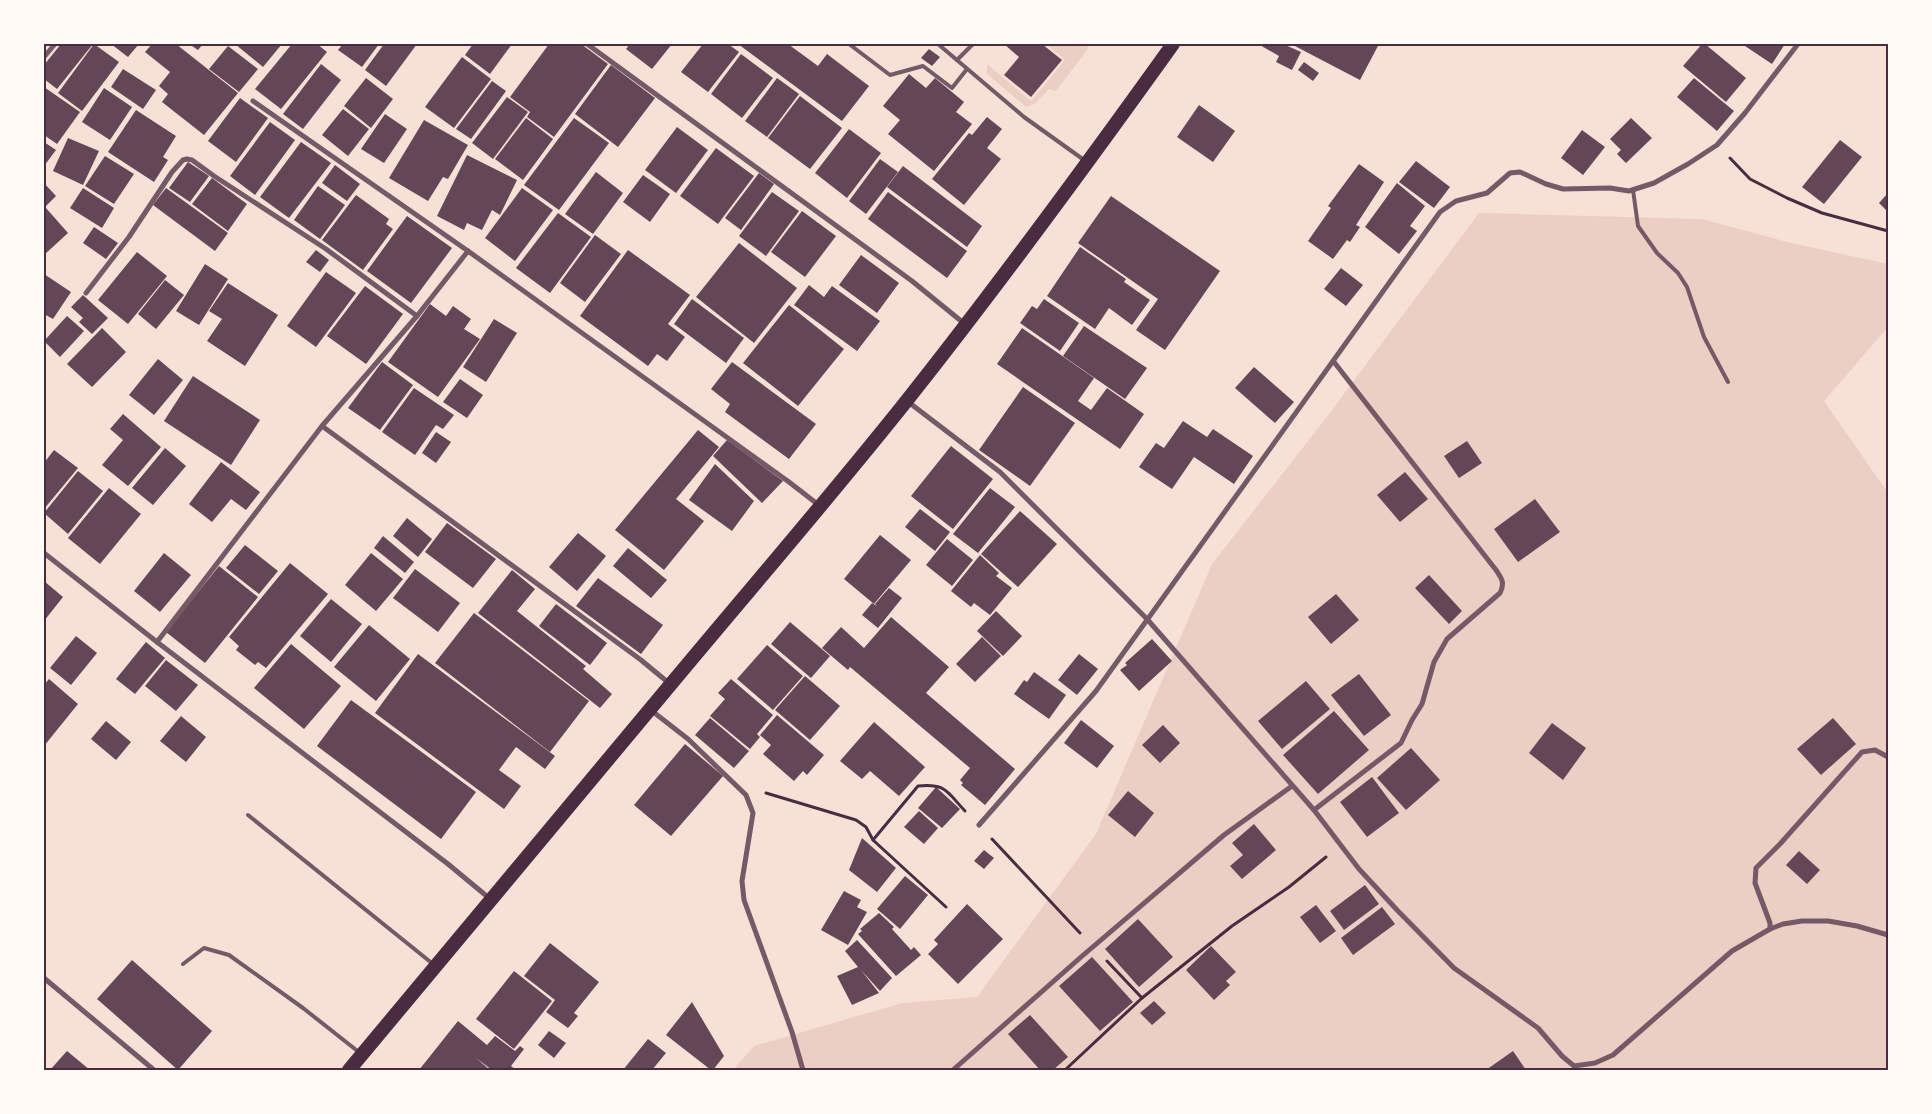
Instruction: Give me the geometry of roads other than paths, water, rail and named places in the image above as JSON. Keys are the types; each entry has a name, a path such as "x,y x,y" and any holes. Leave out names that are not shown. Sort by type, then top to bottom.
{"highway":[{"path":"349,1070 907,401 1088,163 1173,44"}],"street":[{"path":"44,57 55,44"},
{"path":"586,44 912,281 966,325"},
{"path":"979,825 1096,691 1440,212 1456,201 1487,193 1503,178 1520,172 1546,184 1563,189 1603,188 1628,191 1654,183 1717,145 1745,113 1798,44"},
{"path":"253,102 468,250 820,506"},
{"path":"86,292 129,237 172,172 183,160 187,159 192,160 326,249 417,316"},
{"path":"156,642 322,426 417,316 468,250"},
{"path":"1314,810 1401,743 1422,704 1434,662 1447,639 1500,593 1503,586 1502,579 1496,570 1334,362"},
{"path":"907,401 1000,472 1147,619 1314,810 1341,845 1392,904 1454,968 1538,1028 1562,1056 1574,1066 1580,1068 1613,1055 1732,951 1770,928 1802,921 1828,921 1857,926 1888,935"},
{"path":"322,426 641,660 670,685"},
{"path":"44,553 156,642 448,864 491,900"},
{"path":"650,710 688,739 748,799 753,813 742,880 744,900 792,1032 803,1070"},
{"path":"1770,928 1770,923 1755,883 1756,868 1780,844 1862,752 1875,750 1888,757"},
{"path":"953,1070 1224,835 1292,786"},
{"path":"44,978 154,1070"}],"lane":[{"path":"850,44 890,76 923,66 952,88 967,69"},
{"path":"938,44 1024,117 1088,163"},
{"path":"957,60 973,44"},
{"path":"1633,190 1638,226 1657,253 1678,273 1687,287 1704,337 1728,382"},
{"path":"248,815 435,965"},
{"path":"183,964 204,948 229,955 304,1008 362,1054"}]}
